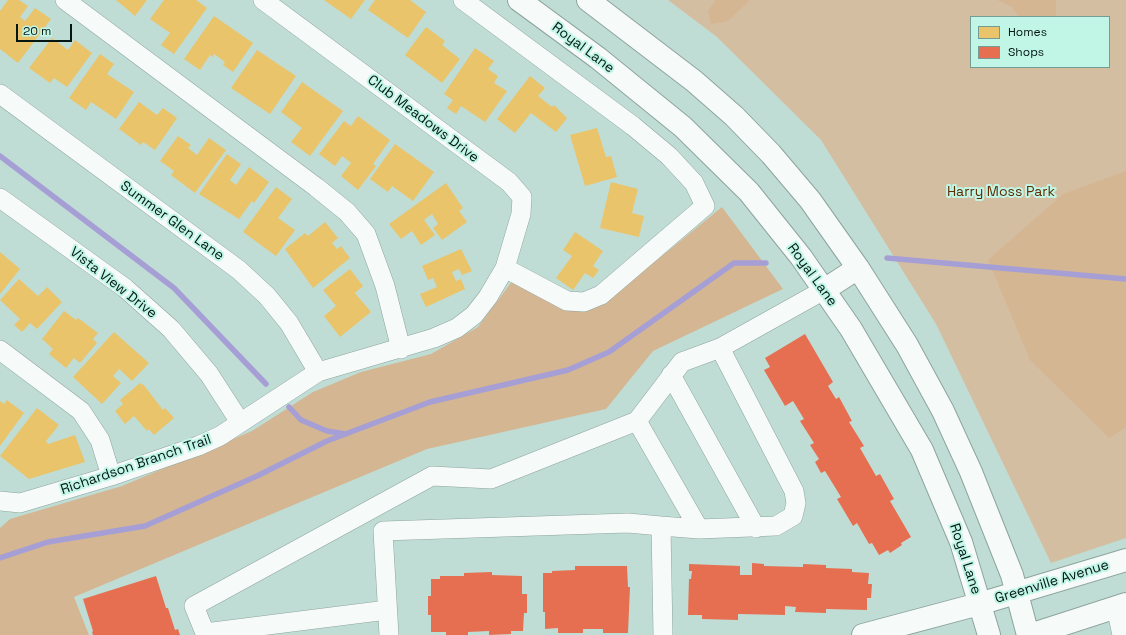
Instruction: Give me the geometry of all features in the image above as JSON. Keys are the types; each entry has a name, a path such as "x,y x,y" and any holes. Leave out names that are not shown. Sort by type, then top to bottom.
{"main road":[{"name":"Royal Lane","path":"519,0 598,58 683,127 748,192 801,257 851,329 922,450 961,542 989,635"},
{"path":"588,0 694,81 734,116 771,154 810,200 858,268 906,345 943,411 989,515 1012,575 1029,635 1121,606"},
{"path":"824,290 858,268"},
{"name":"Greenville Avenue","path":"863,635 979,604 1126,560"}],"street":[{"path":"65,0 316,187 347,212 366,234 385,286 401,349"},
{"name":"Club Meadows Drive","path":"263,0 509,182 522,197 521,214 505,268"},
{"path":"463,0 633,126 669,156 694,184 705,206 602,295 584,302 567,301 505,268"},
{"name":"Summer Glen Lane","path":"0,94 239,270 267,296 289,324 318,372"},
{"name":"Vista View Drive","path":"0,198 125,288 171,330 209,374 240,422"},
{"name":"Richardson Branch Trail","path":"0,501 20,503 111,476 198,446 220,436 318,372 401,349 434,338 457,328 474,315 488,297 505,268"},
{"path":"388,610 206,633 194,606 432,476 491,479 637,421 682,362 720,348 824,290"},
{"path":"383,531 628,523 699,529 756,528 776,526 793,516 796,503 794,491 720,348"},
{"path":"0,350 81,412 100,440 111,476"},
{"path":"671,375 756,528"},
{"path":"637,421 699,529"},
{"path":"368,511 383,531 389,635"},
{"path":"661,526 663,635"},
{"path":"1121,606 1122,635"}],"green space":[{"name":"Harry Moss Park","path":"668,0 1126,0 1126,538 1051,563 936,324 821,140 717,37"}],"shaded area":[{"path":"716,0 750,0 728,21 711,24 708,11"},
{"path":"997,0 1056,0 1056,16 1018,16 1012,7"},
{"path":"1126,171 1126,427 1109,438 1030,360 988,260 1063,194"},
{"path":"722,207 783,289 653,351 606,409 427,449 74,597 89,635 0,635 0,528 10,519 122,486 252,431 313,392 361,372 431,354 478,327 516,276 603,304"}],"building: Homes":[{"path":"8,0 19,0 28,6 20,17 25,21 35,8 51,19 18,63 0,49 0,11"},
{"path":"116,0 147,0 135,16"},
{"path":"164,0 196,0 207,8 174,54 161,45 170,33 150,19"},
{"path":"324,0 365,0 351,19"},
{"path":"375,0 410,0 426,12 408,38 368,10"},
{"path":"214,16 253,43 233,72 223,65 225,62 214,54 213,57 210,55 200,70 184,59"},
{"path":"426,27 445,41 442,45 460,59 442,83 405,55"},
{"path":"52,38 68,50 75,40 92,53 67,87 54,78 50,83 29,68"},
{"path":"475,48 494,61 488,69 498,76 494,83 507,91 485,122 461,106 456,114 447,108 453,100 444,94"},
{"path":"257,50 296,76 270,114 231,88"},
{"path":"100,54 114,64 107,74 134,92 116,119 91,102 86,110 69,98"},
{"path":"530,76 545,88 538,96 552,107 554,105 567,118 556,132 531,113 515,133 497,119"},
{"path":"302,82 343,111 310,156 291,142 302,128 281,112"},
{"path":"139,102 157,115 163,108 177,118 155,150 143,142 141,145 119,129"},
{"path":"358,116 390,140 373,164 376,166 358,190 341,176 351,163 342,156 335,166 319,154 344,121 351,126"},
{"path":"597,128 606,157 611,156 617,177 585,186 570,135"},
{"path":"178,136 191,145 188,148 197,155 209,138 226,150 195,193 171,175 174,171 160,161"},
{"path":"395,144 434,172 413,201 392,186 388,192 370,179"},
{"path":"227,154 241,164 230,180 236,185 249,167 269,182 254,203 252,201 239,219 199,194"},
{"path":"611,182 638,189 632,213 644,216 639,237 600,228"},
{"path":"446,183 463,208 459,211 467,222 442,240 433,228 438,224 432,214 424,220 435,235 421,245 412,231 401,239 389,224"},
{"path":"276,187 292,199 278,218 295,230 276,256 243,232"},
{"path":"325,222 338,238 332,243 337,249 341,246 350,258 313,288 285,249 305,233 308,236"},
{"path":"575,232 603,251 593,266 599,270 593,278 585,273 573,290 556,278 572,256 563,250"},
{"path":"461,249 472,271 462,275 459,269 452,272 456,281 461,279 465,289 426,307 420,294 437,287 433,278 428,280 422,266"},
{"path":"0,252 20,269 0,294"},
{"path":"350,269 363,286 355,293 371,312 340,337 324,316 336,306 323,290"},
{"path":"19,279 38,296 47,287 62,302 37,329 30,323 22,332 14,325 20,319 0,300"},
{"path":"64,311 76,320 78,318 98,333 93,339 97,343 80,363 74,358 66,368 49,354 53,349 42,339"},
{"path":"114,332 149,363 132,381 119,369 113,376 121,383 102,404 73,377"},
{"path":"140,383 142,385 143,384 163,410 165,408 174,418 154,435 149,429 147,431 134,416 125,424 115,411 123,404 120,400"},
{"path":"7,400 24,413 0,446 0,401 4,404"},
{"path":"37,408 59,425 46,441 48,444 75,435 85,462 29,479 0,456"}],"building: Shops":[{"path":"805,334 833,382 828,386 836,399 839,397 852,421 849,422 864,446 860,448 876,476 880,474 894,499 890,501 911,537 901,543 902,545 890,553 888,550 879,555 872,543 869,544 857,523 853,526 837,499 841,497 825,471 821,473 815,462 819,459 810,445 814,443 800,421 804,419 793,401 785,406 764,370 770,367 765,358"},
{"path":"752,563 764,564 764,566 803,567 803,564 826,565 826,568 852,569 852,572 869,573 868,584 872,584 871,598 867,598 867,610 826,609 826,613 795,612 796,607 785,606 785,615 738,614 738,620 702,619 702,615 688,615 689,579 691,579 692,571 689,571 689,564 740,566 740,575 752,575"},
{"path":"575,566 627,566 628,587 630,587 628,633 603,633 603,629 583,629 583,633 558,633 558,628 545,629 545,612 543,612 543,573 575,570"},
{"path":"492,572 492,575 522,576 522,594 527,594 527,613 524,613 523,631 511,631 511,634 489,635 489,631 468,632 468,635 446,635 446,632 431,632 431,615 428,615 428,596 431,596 431,579 440,579 440,576 464,576 464,573"},
{"path":"156,576 166,608 168,608 175,630 178,629 180,635 93,635 83,599"}],"waterway":[{"path":"0,156 174,288 266,384"},
{"path":"887,258 1126,279"},
{"path":"0,558 48,542 145,526 257,476 327,441 430,402 568,370 609,352 734,263 766,263"},
{"path":"289,407 301,420 327,431 346,434"}]}
